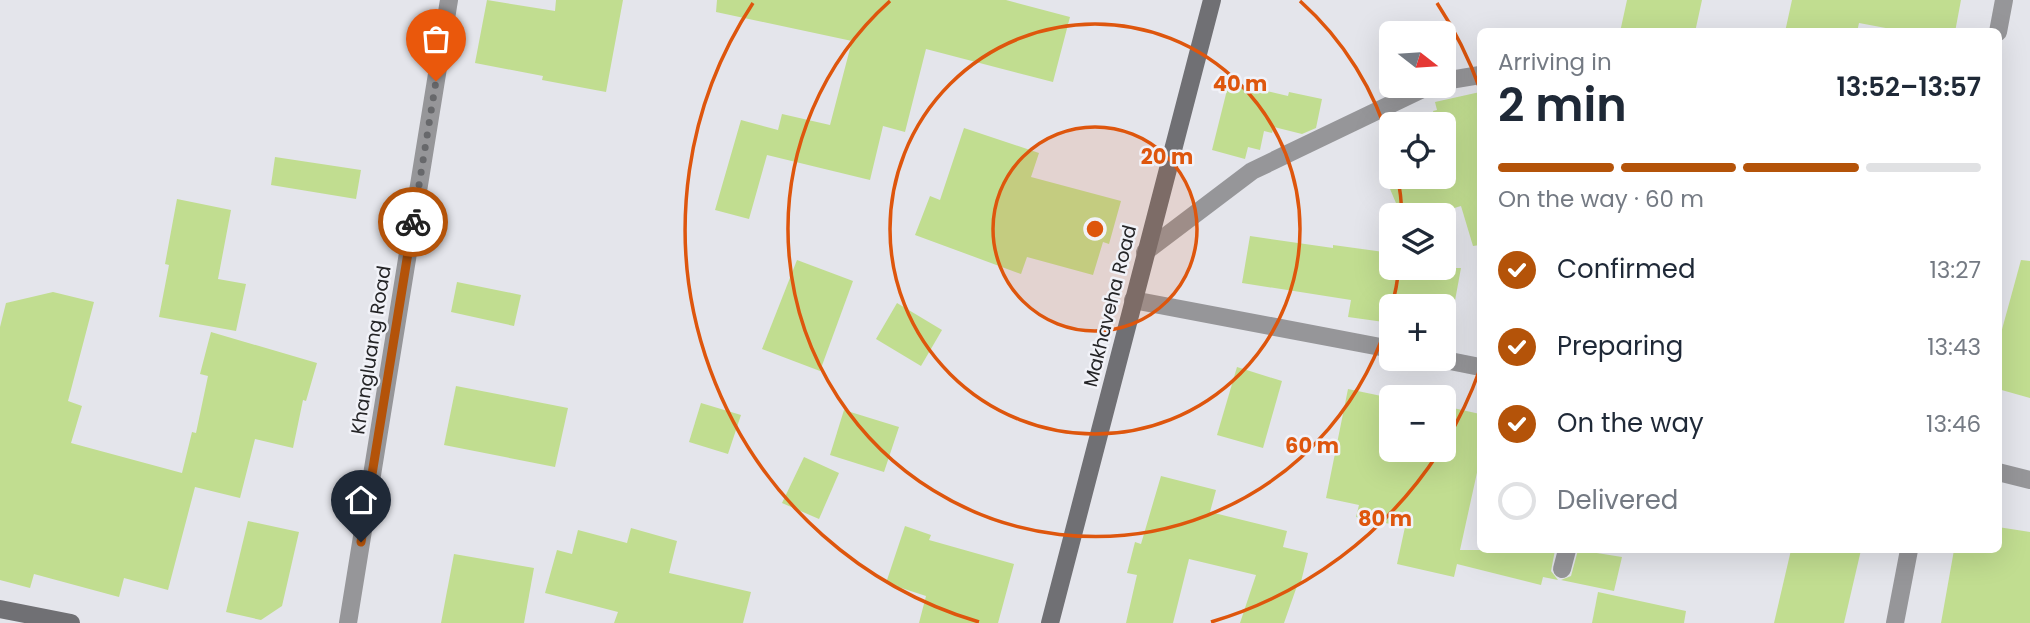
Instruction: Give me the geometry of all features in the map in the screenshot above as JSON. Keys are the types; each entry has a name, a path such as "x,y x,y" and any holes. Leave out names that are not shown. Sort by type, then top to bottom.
{"street":[{"name":"Khangluang Road","path":"348,623 449,0"},
{"name":"Makhaveha Road","path":"1050,623 1212,0"},
{"path":"1999,28 2004,0"},
{"path":"1456,79 1477,76"},
{"path":"1145,252 1252,170 1404,98"},
{"path":"1133,300 1379,347"},
{"path":"1456,362 1477,366"},
{"path":"2002,473 2030,480"},
{"path":"1562,569 1566,553"},
{"path":"1895,623 1908,553"},
{"path":"0,609 48,621 71,623"}],"building":[{"path":"487,0 555,11 556,0 623,0 606,92 542,80 543,76 475,63"},
{"path":"717,0 1006,0 1070,17 1053,82 926,49 905,132 883,126 870,180 767,155 749,219 715,210 741,120 778,130 782,114 830,125 852,41 716,12"},
{"path":"1627,0 1702,0 1696,28 1621,28"},
{"path":"1792,0 1961,0 1956,28 1886,28 1859,23 1858,28 1786,28"},
{"path":"1229,82 1288,96 1289,92 1322,99 1316,128 1302,134 1274,127 1272,133 1264,131 1260,150 1248,147 1245,159 1212,150"},
{"path":"1477,93 1477,245 1473,246 1461,206 1456,208 1456,203 1396,203 1390,189 1456,189 1456,112 1433,112 1437,110 1435,102"},
{"path":"964,128 1039,153 1031,177 1121,201 1109,244 1103,242 1093,275 1027,257 1021,274 915,235 930,196 940,200"},
{"path":"275,157 361,170 356,199 271,185"},
{"path":"177,199 231,210 218,279 246,284 236,331 159,317"},
{"path":"1250,236 1333,248 1333,245 1379,251 1379,280 1456,280 1456,268 1461,268 1456,295 1379,294 1379,321 1348,317 1351,300 1242,283"},
{"path":"797,260 853,281 820,371 762,349"},
{"path":"2021,260 2030,261 2030,398 2002,390 2002,329"},
{"path":"457,282 521,295 514,326 451,312"},
{"path":"53,292 94,302 68,401 82,406 71,443 182,473 192,432 196,433 208,376 200,374 211,332 317,363 306,401 303,400 293,448 255,439 240,498 195,487 168,590 124,578 119,597 34,574 30,588 0,580 0,327 6,303"},
{"path":"897,303 942,330 921,366 876,339"},
{"path":"1237,367 1282,381 1263,448 1217,435"},
{"path":"456,386 568,408 555,467 444,445"},
{"path":"1348,389 1379,395 1379,462 1456,462 1456,409 1477,413 1477,473 1460,550 1477,550 1477,553 1554,553 1551,571 1558,580 1543,577 1541,585 1457,564 1454,577 1397,564 1405,527 1356,517 1359,505 1326,498"},
{"path":"701,403 741,415 728,454 689,442"},
{"path":"844,410 899,427 884,472 830,455"},
{"path":"804,457 839,473 819,519 782,503"},
{"path":"1161,476 1216,490 1210,512 1287,531 1283,547 1308,553 1300,586 1297,586 1284,623 1240,623 1256,575 1189,559 1173,623 1126,623 1137,575 1127,573 1135,542 1141,544"},
{"path":"248,521 299,532 282,606 261,620 226,612"},
{"path":"905,526 931,535 929,540 1014,564 998,623 919,623 926,596 886,583"},
{"path":"631,528 677,541 669,573 751,592 743,623 614,623 618,612 545,593 557,550 572,554 578,530 627,543"},
{"path":"2002,528 2030,532 2030,623 1941,623 1953,553 2002,553"},
{"path":"1577,553 1622,557 1614,591 1561,580 1571,576"},
{"path":"1790,553 1860,553 1844,623 1774,623"},
{"path":"454,554 534,568 524,623 441,623"},
{"path":"1598,592 1686,611 1684,623 1592,623"}],"way so far":[{"path":"413,222 436,81"}],"route":[{"path":"361,542 413,222"}]}
